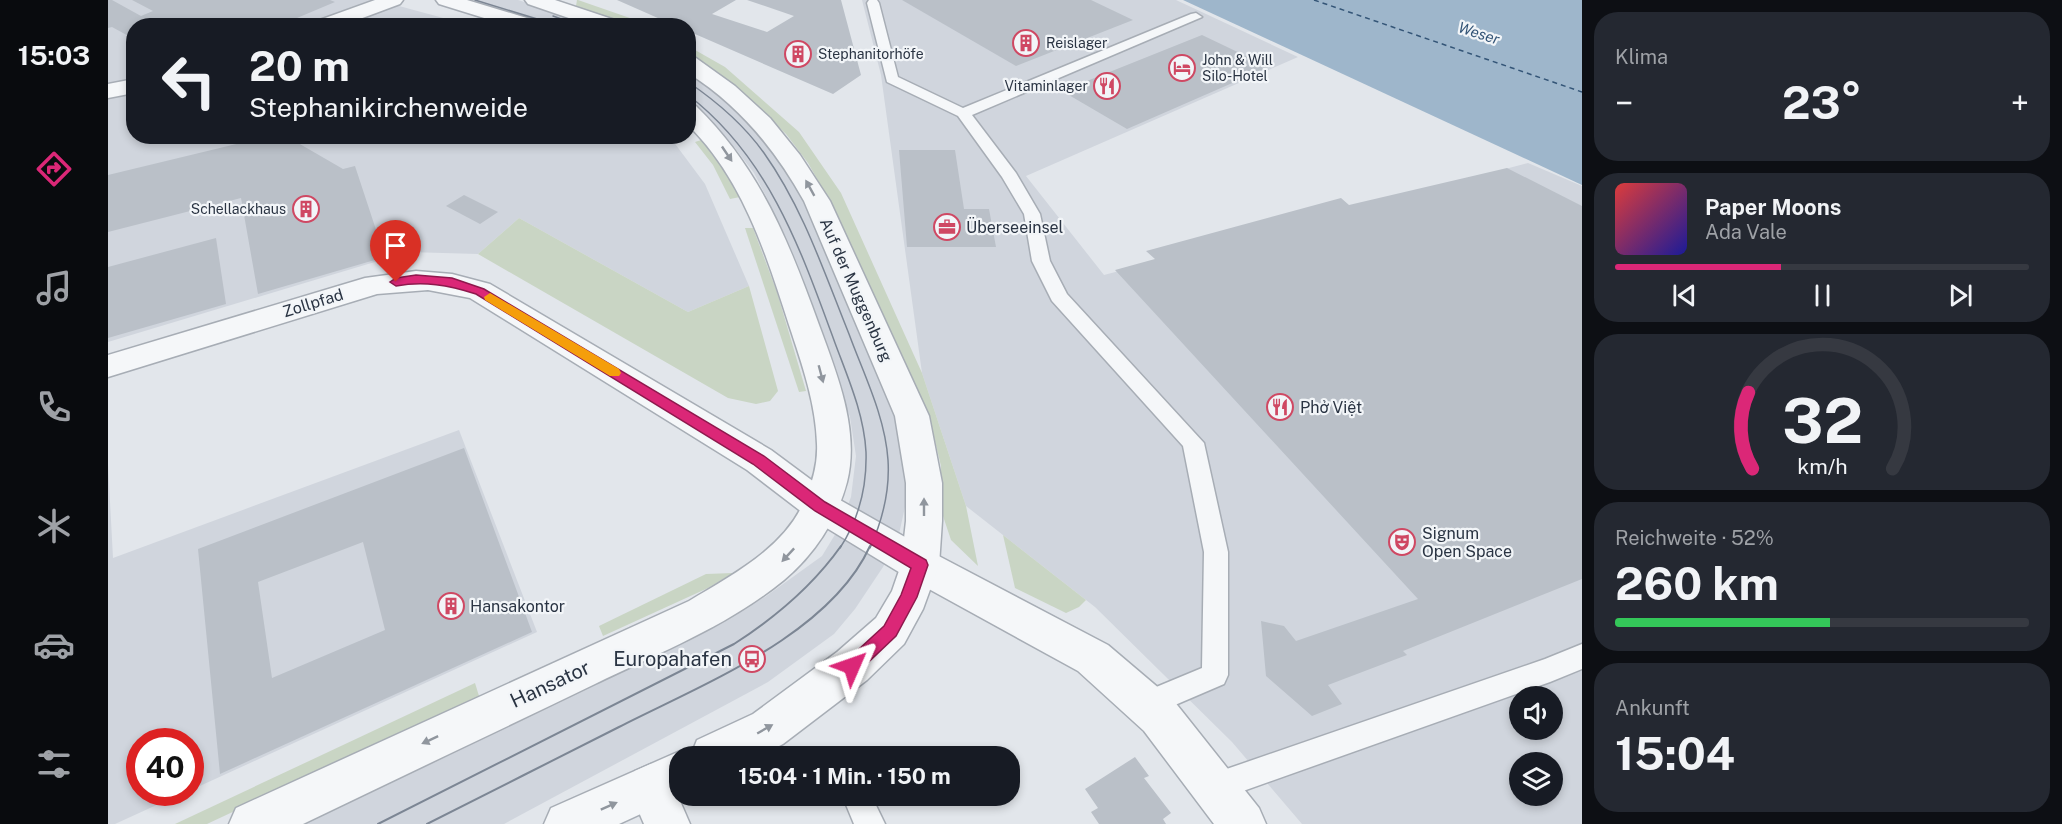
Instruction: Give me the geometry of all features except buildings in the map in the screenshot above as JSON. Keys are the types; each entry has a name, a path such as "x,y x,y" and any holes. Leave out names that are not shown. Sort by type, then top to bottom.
{"street":[{"path":"343,18 393,0"},
{"path":"446,0 506,18"},
{"path":"535,0 590,18"},
{"name":"Auf der Muggenburg","path":"696,68 724,87 766,126 802,174 817,201 912,416 924,483 924,521 920,565"},
{"path":"108,92 126,88"},
{"path":"696,119 716,139 744,180 762,213 781,257 822,373 834,444 830,480 820,506"},
{"name":"Zollpfad","path":"108,366 375,285 416,279 452,282 480,291 759,460 820,506 920,565 1081,651 1147,705 1243,824"},
{"name":"Hansator","path":"252,824 703,613 766,574 788,556 807,532 820,506"},
{"path":"733,746 768,729 852,666 890,631 909,597 920,565"},
{"path":"567,824 666,795"}],"lane":[{"path":"873,3 892,79 963,112 1010,176 1032,214 1041,261 1059,297 1193,443 1216,552 1215,675 1147,705"},
{"path":"963,112 1196,17"},
{"path":"1215,787 1550,670 1582,656"},
{"path":"861,806 870,824"}],"shaded area":[{"path":"108,0 377,0 443,18 126,18 126,144 675,144 705,184 749,286 688,312 519,218 478,254 408,252 108,342"},
{"path":"462,0 518,0 575,18 525,18"},
{"path":"862,0 1176,0 1298,57 1026,176 1104,275 1528,163 1582,186 1582,824 1302,824 1232,742 1095,607 966,506 922,373 881,75"},
{"path":"696,78 740,113 773,149 806,200 901,429 906,453 907,498 899,534 883,567 855,609 834,634 768,682 504,824 302,824 765,597 822,556 839,528 851,497 856,456 850,417 812,309 767,198 754,173 735,148 696,108"},
{"path":"459,430 537,632 204,784 204,728 126,728 126,806 154,806 115,824 108,824 108,464 113,558"}],"green space":[{"path":"577,0 630,18 608,18 576,6"},
{"path":"696,51 725,67 799,132 841,193 922,373 966,506 978,566 951,540 941,510 941,466 931,425 832,205 808,163 786,134 756,106 696,61"},
{"path":"701,140 723,165 740,197 730,199 713,165 696,142"},
{"path":"519,218 688,312 749,286 778,391 770,401 756,404 728,398 478,254"},
{"path":"745,228 753,228 777,292 806,391 799,392"},
{"path":"1003,535 1086,600 1079,607 1066,613 1015,588"},
{"path":"733,573 708,588 603,636 599,626 706,574"},
{"path":"475,683 479,696 207,824 175,824"}],"water":[{"name":"Weser","path":"1183,0 1582,0 1582,185"}],"ferry route":[{"path":"1314,0 1582,92"}],"tram line":[{"path":"475,0 534,18"},
{"path":"553,16 559,18"},
{"path":"696,88 739,123 778,174 812,241 867,380 883,428 888,460 885,505 870,548"},
{"path":"696,102 740,147 761,176 779,207 809,274 855,396 865,438 865,477 857,514 840,548"},
{"path":"378,824 734,644 792,600 818,575 841,546"},
{"path":"427,824 687,694 760,654 795,631 825,606 851,578 870,546"}],"slow traffic":[{"path":"490,297 615,373"}],"place":[{"name":"Reislager","path":"1026,43"},
{"name":"Stephanitorhöfe","path":"798,54"},
{"name":"John & Will Silo-Hotel","path":"1182,68"},
{"name":"Vitaminlager","path":"1107,86"},
{"name":"Schellackhaus","path":"306,209"},
{"name":"Überseeinsel","path":"947,227"},
{"name":"Phở Việt","path":"1280,407"},
{"name":"Signum Open Space","path":"1402,542"},
{"name":"Hansakontor","path":"451,606"},
{"name":"Europahafen","path":"752,659"}],"route":[{"path":"396,282 416,279 452,282 480,291 759,460 820,506 920,565 909,597 890,631 852,666"}]}
